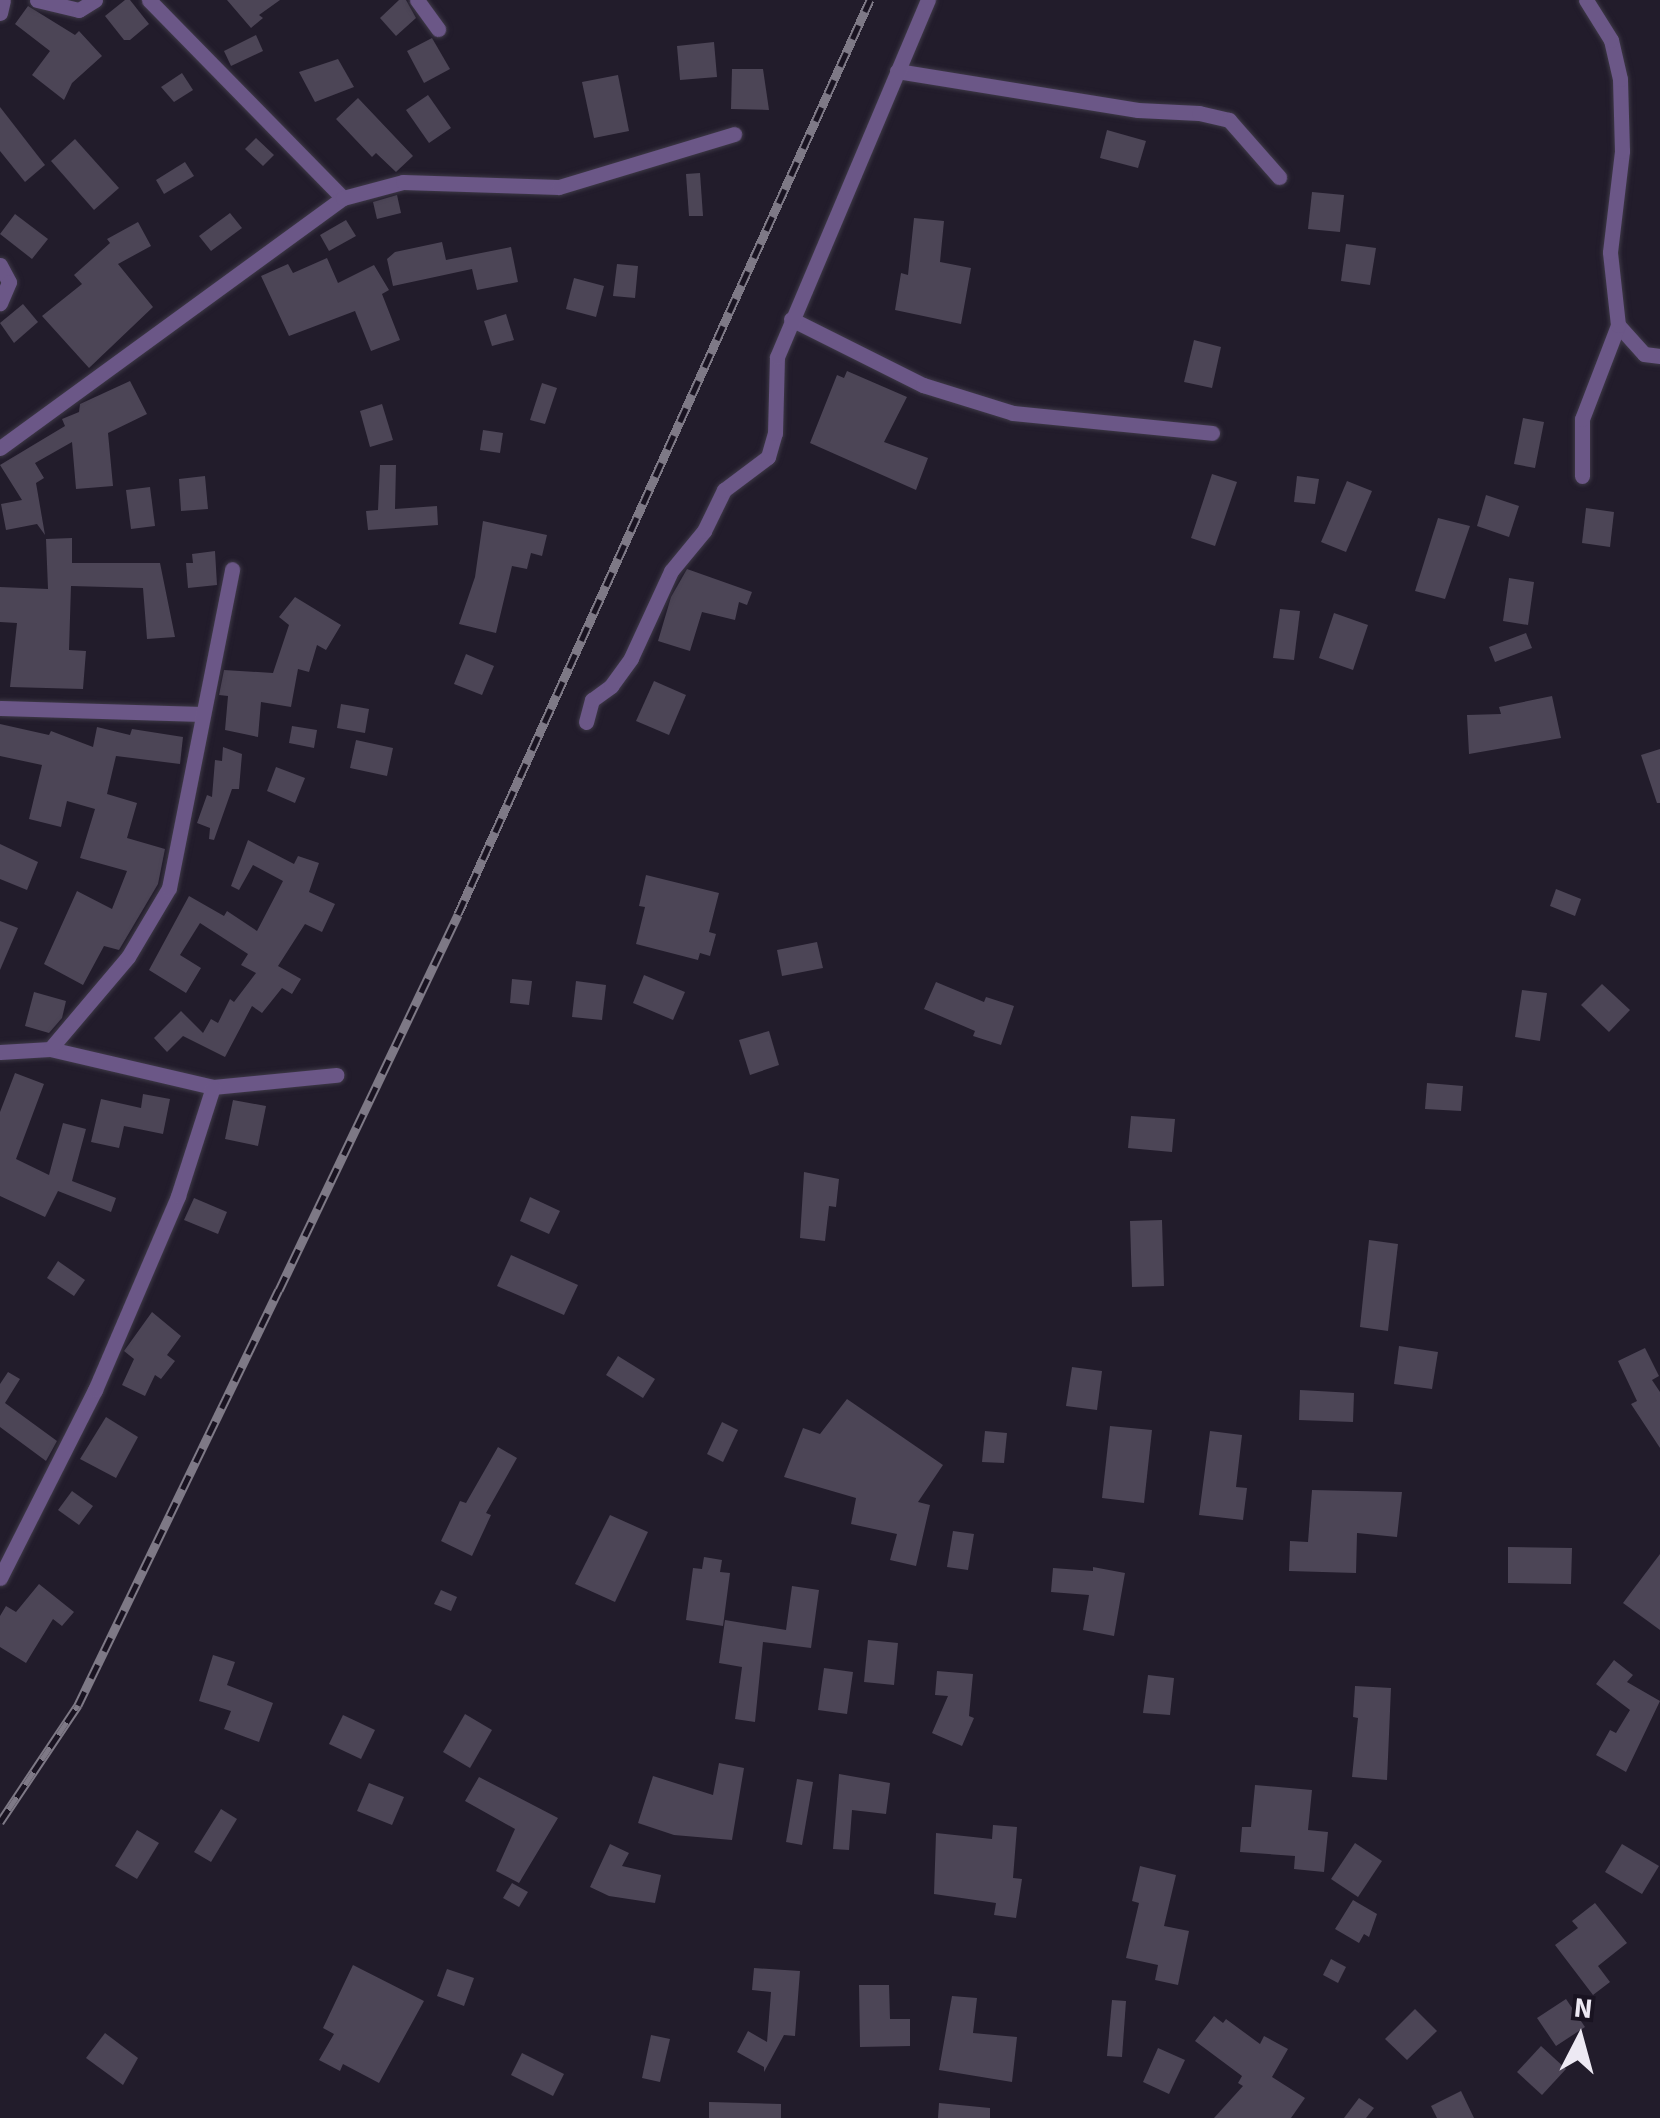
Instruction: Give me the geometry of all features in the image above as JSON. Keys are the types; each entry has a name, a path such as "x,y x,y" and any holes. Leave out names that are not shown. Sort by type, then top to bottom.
{"street":[{"path":"0,13 3,0"},
{"path":"37,0 78,10 95,0"},
{"path":"149,0 344,198"},
{"path":"418,0 438,28"},
{"path":"586,722 592,700 611,686 631,658 671,571 704,532 724,490 768,456 775,432 777,357 928,0"},
{"path":"1582,476 1582,419 1618,325 1610,252 1622,150 1620,79 1612,40 1586,0"},
{"path":"897,71 1138,110 1199,112 1229,120 1279,177"},
{"path":"0,448 344,198 402,182 559,187 734,134"},
{"path":"0,266 9,282 0,303"},
{"path":"791,319 924,385 1013,413 1212,433"},
{"path":"1618,325 1644,354 1660,356"},
{"path":"50,1049 128,957 169,888 232,570"},
{"path":"0,708 203,714"},
{"path":"0,1052 50,1049 213,1087 336,1075"},
{"path":"0,1578 95,1390 178,1196 213,1087"}],"building":[{"path":"130,0 149,24 130,40 124,40 105,16"},
{"path":"227,0 280,0 259,15 263,18 251,28"},
{"path":"399,0 406,0 416,18 396,36 380,18"},
{"path":"28,6 75,35 79,31 102,56 72,83 64,100 32,75 50,51 15,24"},
{"path":"256,35 263,51 231,66 224,51"},
{"path":"432,38 450,69 424,83 407,51"},
{"path":"714,42 717,77 680,80 677,46"},
{"path":"338,59 354,87 315,102 299,72"},
{"path":"732,69 763,69 769,110 731,109"},
{"path":"182,73 193,90 174,102 161,87"},
{"path":"618,75 629,131 594,138 582,82"},
{"path":"428,95 451,128 429,143 406,110"},
{"path":"358,98 413,156 396,172 376,153 372,157 336,119"},
{"path":"0,107 45,165 25,182 0,151"},
{"path":"1107,130 1146,141 1138,168 1100,158"},
{"path":"256,138 274,155 263,166 245,149"},
{"path":"75,139 119,188 94,210 51,161"},
{"path":"185,162 194,176 164,194 156,180"},
{"path":"700,173 703,216 689,216 686,174"},
{"path":"1312,192 1344,195 1340,232 1308,229"},
{"path":"397,195 401,213 377,219 373,202"},
{"path":"230,213 242,228 211,251 199,236"},
{"path":"15,214 48,239 32,259 0,234"},
{"path":"914,218 944,221 940,262 971,268 961,324 895,310 901,273 908,275"},
{"path":"346,220 356,236 329,251 320,235"},
{"path":"138,222 151,246 118,264 153,307 89,368 42,316 82,284 74,275 110,243 107,239"},
{"path":"442,242 446,260 511,247 518,282 477,290 472,269 393,286 387,259 395,252"},
{"path":"1346,244 1376,248 1370,285 1341,281"},
{"path":"327,258 338,283 374,265 389,290 382,294 400,340 371,351 355,311 289,336 261,276 288,264 293,273"},
{"path":"617,264 638,266 635,298 613,296"},
{"path":"574,278 604,286 596,317 566,309"},
{"path":"23,304 38,322 14,343 0,323"},
{"path":"506,314 514,340 492,346 484,321"},
{"path":"1194,340 1221,347 1212,388 1184,382"},
{"path":"847,371 907,397 884,442 928,458 916,490 810,443 837,375 844,378"},
{"path":"130,381 147,414 108,433 113,486 76,489 72,442 35,463 44,478 36,483 45,535 37,524 6,530 1,504 22,500 0,465 65,426 62,419 79,412 80,404"},
{"path":"542,383 557,388 545,424 530,420"},
{"path":"382,404 393,440 370,447 360,411"},
{"path":"1523,418 1544,422 1535,468 1514,464"},
{"path":"483,430 503,433 500,453 480,450"},
{"path":"380,465 396,465 395,509 437,506 438,525 368,530 366,511 378,510"},
{"path":"1212,474 1237,482 1215,546 1191,538"},
{"path":"205,476 208,509 181,511 179,479"},
{"path":"1297,476 1319,479 1315,504 1294,502"},
{"path":"1347,481 1372,491 1346,552 1321,542"},
{"path":"150,487 155,526 131,529 126,490"},
{"path":"1486,495 1519,506 1509,537 1477,526"},
{"path":"1586,508 1614,512 1610,547 1582,543"},
{"path":"1438,518 1470,526 1445,599 1415,591"},
{"path":"483,521 547,535 542,556 531,553 527,569 512,566 496,633 459,624 475,577"},
{"path":"72,538 72,563 160,563 175,637 147,639 143,588 71,586 69,650 86,651 83,689 10,687 17,623 0,622 0,587 48,589 46,539"},
{"path":"215,551 217,585 188,588 186,563 193,563 192,554"},
{"path":"687,569 752,592 747,605 739,602 735,620 702,612 690,651 658,641 671,597"},
{"path":"1509,578 1534,582 1528,625 1503,621"},
{"path":"295,597 341,625 326,650 317,645 309,672 298,669 291,707 261,702 258,737 225,730 228,696 219,695 224,670 273,673 289,625 279,617"},
{"path":"1280,609 1300,611 1294,660 1273,658"},
{"path":"1334,613 1368,625 1353,670 1319,658"},
{"path":"1526,633 1532,648 1495,662 1489,647"},
{"path":"466,654 494,666 482,695 454,684"},
{"path":"654,681 686,695 669,735 636,721"},
{"path":"1552,696 1561,738 1469,754 1467,715 1501,714 1499,707"},
{"path":"341,704 369,709 365,733 337,728"},
{"path":"0,724 49,735 51,731 93,747 97,727 130,735 132,729 183,737 180,764 116,756 107,794 137,803 127,838 165,849 158,884 119,950 104,946 83,985 44,964 77,891 112,909 127,871 80,858 95,809 67,801 61,827 29,819 42,765 0,756"},
{"path":"292,726 317,730 314,748 289,743"},
{"path":"356,740 393,748 387,776 350,768"},
{"path":"223,747 242,754 239,789 232,789 214,840 209,839 210,828 197,823 207,795 212,797 215,760 222,761"},
{"path":"1660,749 1660,803 1657,803 1641,755"},
{"path":"276,767 305,778 295,803 267,791"},
{"path":"248,840 294,864 298,856 319,863 309,892 335,904 322,932 305,924 278,966 301,979 292,994 282,988 262,1013 252,1006 225,1057 183,1036 167,1052 154,1038 181,1011 203,1033 211,1019 218,1023 230,999 234,1002 256,973 241,965 248,954 200,923 180,955 201,968 186,993 149,970 189,896 224,916 227,911 257,931 283,881 253,865 239,890 231,886"},
{"path":"0,844 38,862 27,890 0,879"},
{"path":"646,875 719,893 709,932 716,934 710,956 700,953 698,960 636,944 645,907 639,906"},
{"path":"1556,889 1581,899 1575,916 1550,906"},
{"path":"0,921 18,928 0,970"},
{"path":"817,942 823,968 782,976 777,950"},
{"path":"644,975 685,992 673,1020 633,1003"},
{"path":"512,979 532,981 529,1005 510,1003"},
{"path":"576,981 606,985 602,1020 572,1017"},
{"path":"936,982 984,1002 986,997 1014,1006 1001,1045 973,1036 975,1031 924,1009"},
{"path":"1602,984 1630,1010 1609,1032 1581,1005"},
{"path":"1522,990 1547,993 1540,1041 1515,1037"},
{"path":"34,992 66,1001 62,1018 49,1033 25,1026"},
{"path":"769,1031 779,1065 750,1075 739,1040"},
{"path":"15,1073 44,1084 16,1159 49,1175 63,1123 86,1129 72,1181 116,1198 111,1212 58,1191 45,1217 0,1196 0,1112"},
{"path":"1427,1083 1463,1086 1461,1111 1425,1109"},
{"path":"143,1094 170,1099 163,1134 124,1126 119,1148 91,1142 101,1099 141,1108"},
{"path":"233,1100 266,1106 258,1146 225,1139"},
{"path":"1131,1116 1175,1119 1172,1152 1128,1148"},
{"path":"804,1172 839,1179 836,1207 829,1206 825,1241 800,1238"},
{"path":"530,1197 560,1211 549,1234 520,1221"},
{"path":"194,1198 227,1212 218,1234 184,1220"},
{"path":"1162,1220 1164,1286 1132,1287 1130,1221"},
{"path":"1369,1240 1398,1244 1388,1331 1360,1327"},
{"path":"511,1255 578,1285 564,1315 497,1286"},
{"path":"58,1261 85,1280 74,1296 47,1278"},
{"path":"152,1312 181,1336 167,1355 175,1361 161,1379 155,1375 145,1396 122,1385 134,1359 124,1351"},
{"path":"1399,1346 1438,1352 1432,1389 1394,1384"},
{"path":"1645,1348 1659,1376 1652,1380 1660,1392 1660,1448 1631,1404 1637,1401 1618,1361"},
{"path":"618,1356 655,1379 643,1398 606,1375"},
{"path":"1072,1367 1102,1371 1097,1410 1066,1406"},
{"path":"8,1372 20,1379 5,1403 57,1441 46,1461 0,1427 0,1384"},
{"path":"1300,1390 1354,1393 1353,1422 1299,1420"},
{"path":"847,1399 943,1465 918,1502 930,1505 916,1566 890,1560 897,1534 851,1524 856,1498 784,1477 803,1428 820,1434"},
{"path":"106,1417 138,1437 116,1478 80,1459"},
{"path":"722,1422 738,1430 723,1462 707,1454"},
{"path":"1110,1426 1152,1430 1144,1503 1102,1498"},
{"path":"985,1431 1007,1433 1004,1463 982,1462"},
{"path":"1210,1431 1242,1435 1236,1487 1247,1488 1243,1520 1199,1515"},
{"path":"498,1447 517,1458 486,1513 491,1515 472,1556 441,1541 460,1501 466,1503"},
{"path":"1312,1490 1402,1492 1397,1537 1357,1533 1356,1573 1289,1571 1290,1541 1308,1542"},
{"path":"72,1491 93,1506 79,1525 58,1510"},
{"path":"610,1515 648,1532 615,1602 575,1584"},
{"path":"953,1531 974,1534 968,1570 947,1567"},
{"path":"1508,1547 1572,1548 1571,1584 1508,1583"},
{"path":"1660,1554 1660,1630 1623,1603"},
{"path":"704,1557 722,1560 720,1572 730,1573 723,1626 686,1620 693,1568 702,1569"},
{"path":"1093,1567 1125,1573 1114,1636 1083,1630 1089,1595 1051,1592 1053,1568 1093,1571"},
{"path":"39,1584 74,1612 62,1626 53,1619 26,1663 0,1647 0,1616 6,1606 16,1612"},
{"path":"792,1586 819,1590 811,1648 763,1642 755,1722 735,1719 742,1667 719,1663 725,1620 786,1630"},
{"path":"441,1590 457,1597 451,1611 434,1604"},
{"path":"868,1640 898,1643 894,1685 864,1682"},
{"path":"213,1655 235,1662 227,1685 273,1703 259,1742 224,1729 231,1711 199,1701"},
{"path":"1614,1660 1633,1675 1627,1682 1660,1701 1626,1772 1596,1755 1610,1730 1616,1733 1630,1710 1596,1684"},
{"path":"824,1668 853,1672 847,1714 818,1710"},
{"path":"937,1671 973,1674 969,1716 974,1718 962,1746 932,1733 948,1696 935,1695"},
{"path":"1148,1675 1174,1678 1170,1715 1143,1713"},
{"path":"1355,1686 1391,1688 1387,1780 1352,1777 1358,1718 1353,1717"},
{"path":"465,1714 492,1730 470,1768 443,1752"},
{"path":"343,1715 375,1730 361,1759 329,1744"},
{"path":"719,1763 744,1768 732,1840 674,1835 638,1823 653,1776 713,1795"},
{"path":"839,1774 890,1783 886,1814 852,1810 849,1850 833,1849"},
{"path":"479,1777 558,1818 519,1883 496,1871 515,1829 465,1801"},
{"path":"797,1779 813,1782 802,1845 786,1842"},
{"path":"369,1783 404,1797 392,1825 357,1811"},
{"path":"1255,1785 1312,1790 1308,1830 1328,1832 1324,1872 1294,1869 1295,1856 1240,1852 1242,1827 1251,1827"},
{"path":"221,1809 237,1819 211,1862 194,1852"},
{"path":"993,1825 1017,1827 1013,1878 1022,1879 1016,1918 994,1915 996,1903 934,1894 936,1833 992,1839"},
{"path":"137,1830 159,1843 137,1879 115,1866"},
{"path":"1355,1843 1382,1861 1358,1897 1331,1879"},
{"path":"610,1844 629,1853 622,1866 661,1875 655,1903 609,1896 590,1887"},
{"path":"1622,1844 1659,1866 1642,1894 1605,1872"},
{"path":"1140,1866 1176,1875 1164,1926 1189,1931 1178,1985 1155,1980 1158,1965 1126,1958 1139,1903 1132,1901"},
{"path":"512,1883 528,1892 519,1907 503,1898"},
{"path":"1353,1900 1377,1914 1369,1937 1364,1934 1359,1943 1335,1929"},
{"path":"1595,1903 1627,1943 1598,1966 1610,1982 1593,1995 1555,1945 1578,1928 1572,1921"},
{"path":"1331,1959 1346,1967 1338,1983 1323,1975"},
{"path":"353,1965 424,2001 379,2083 343,2064 340,2071 319,2060 334,2034 323,2028"},
{"path":"754,1968 800,1971 795,2036 784,2035 764,2072 764,2067 737,2052 748,2031 767,2042 771,1992 752,1990"},
{"path":"447,1969 474,1978 464,2006 437,1996"},
{"path":"859,1985 889,1985 890,2019 910,2019 910,2046 860,2047"},
{"path":"952,1996 977,1998 973,2033 1017,2037 1012,2082 939,2070"},
{"path":"1566,1999 1585,2027 1556,2046 1537,2018"},
{"path":"1112,2000 1126,2001 1122,2057 1107,2056"},
{"path":"1415,2009 1437,2031 1407,2060 1385,2039"},
{"path":"1214,2016 1223,2023 1226,2019 1260,2044 1264,2036 1288,2049 1272,2077 1305,2098 1291,2118 1214,2118 1243,2086 1238,2083 1242,2076 1195,2041"},
{"path":"105,2033 138,2058 123,2085 86,2058"},
{"path":"651,2035 670,2039 660,2082 642,2078"},
{"path":"1541,2046 1566,2069 1542,2095 1517,2072"},
{"path":"1158,2048 1185,2060 1169,2094 1143,2082"},
{"path":"522,2053 564,2074 553,2096 511,2075"},
{"path":"1461,2091 1474,2118 1437,2118 1431,2106"},
{"path":"1359,2098 1374,2108 1366,2118 1344,2118"},
{"path":"709,2102 781,2104 781,2118 709,2118"},
{"path":"939,2103 990,2108 990,2118 938,2118"}],"railway":[{"path":"0,1822 78,1705 279,1290 458,914 870,0"}]}
